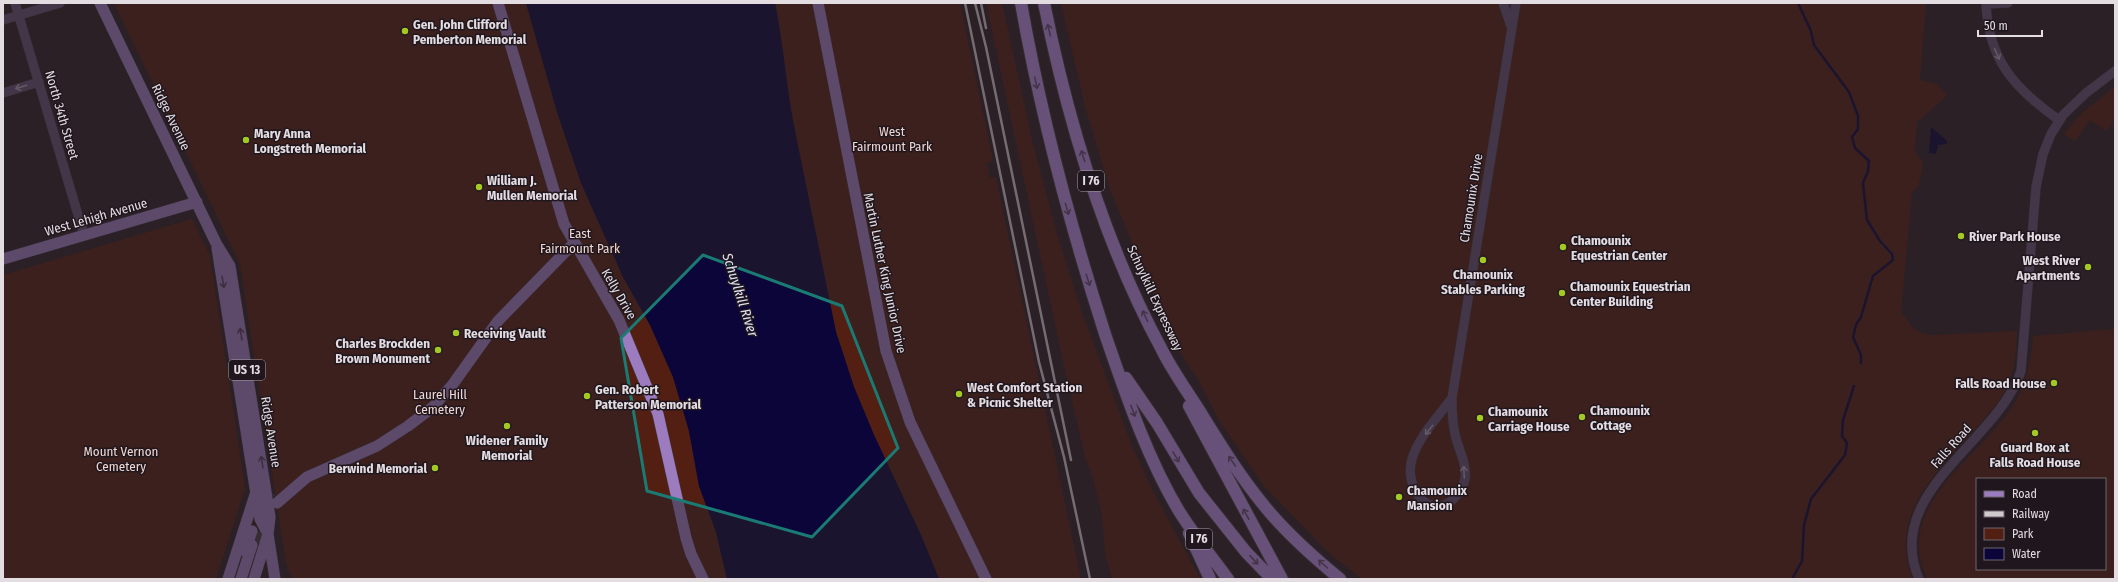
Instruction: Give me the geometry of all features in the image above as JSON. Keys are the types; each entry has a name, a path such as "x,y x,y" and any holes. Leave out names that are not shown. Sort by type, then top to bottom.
{"highway":[{"name":"I 76","path":"1021,3 1039,96 1064,198 1115,362 1146,444 1179,511 1228,579"},
{"name":"Schuylkill Expressway","path":"1044,3 1069,110 1097,198 1131,286 1162,351 1227,454 1262,504 1289,533 1340,579"},
{"path":"1162,351 1207,443 1278,578"},
{"path":"1115,362 1156,423 1199,493 1246,552 1278,578"},
{"path":"1179,511 1210,579"}],"main road":[{"name":"Ridge Avenue","path":"100,3 216,243 230,266 270,517 268,534 275,579"},
{"name":"Kelly Drive","path":"498,3 560,213 574,243 619,320 653,400 662,427 686,538 693,560 702,579"},
{"name":"Martin Luther King Junior Drive","path":"818,3 886,351 910,422 986,579"},
{"name":"West Lehigh Avenue","path":"3,259 197,202"},
{"name":"Ridge Avenue","path":"216,243 260,519 268,534"},
{"path":"276,500 295,479 316,466 396,433 415,421 440,400 498,321 574,243"},
{"name":"US 13","path":"228,579 256,492"},
{"name":"US 13","path":"254,579 268,534"},
{"path":"236,579 253,536 241,579"}],"street":[{"name":"North 34th Street","path":"15,3 84,235"},
{"path":"3,20 60,3"},
{"path":"1503,3 1512,27"},
{"name":"Chamounix Drive","path":"1452,398 1421,439 1410,468 1414,490 1424,502 1430,506 1442,505 1454,499 1463,486 1465,479 1464,464 1453,425 1452,398 1516,3"},
{"path":"2008,3 1986,4 1990,34 2005,69 2015,83 2029,98 2059,120"},
{"name":"Falls Road","path":"1919,579 1913,558 1912,541 1914,525 1921,507 1935,484 1996,416 2008,398 2021,371 2037,179 2046,145 2059,120 2079,99 2115,71"},
{"path":"3,93 39,82"}],"highlighted area":[{"path":"703,255 842,306 898,448 812,537 647,491 621,338"}],"green space":[{"name":"Laurel Hill Cemetery","path":"114,3 526,3 557,112 581,183 623,277 650,325 673,377 689,431 699,486 716,532 727,579 292,579 286,563 240,264"},
{"name":"West Fairmount Park","path":"775,3 960,3 993,160 987,163 990,178 996,177 1081,579 939,579 921,535 874,435 854,387 836,332 793,121"},
{"path":"986,3 1002,3 1033,144 1057,234 1080,307 1131,444 1153,491 1200,579 1112,579 1105,553 1102,515 1094,481 1085,457 1066,375"},
{"path":"1061,3 1926,3 1920,80 1937,84 1946,94 1945,98 1917,122 1915,151 1923,163 1918,187 1912,192 1901,312 1913,328 1924,334 1932,335 2017,331 2014,365 2011,378 2005,390 1988,415 1934,475 1912,512 1907,533 1906,555 1912,579 1362,579 1329,553 1264,486 1220,422 1198,379 1180,352 1160,311 1110,189 1085,107"},
{"path":"2115,87 2115,118 2107,131 2090,120 2075,141 2064,134 2083,112"},
{"name":"Mount Vernon Cemetery","path":"192,219 210,256 245,488 216,579 3,579 3,275"},
{"path":"2115,329 2115,578 1927,579 1919,551 1922,526 1932,503 1947,481 2003,419 2018,397 2024,382 2033,336"}],"water":[{"name":"Schuylkill River","path":"526,3 775,3 793,121 836,332 854,387 874,435 921,535 939,579 727,579 716,532 699,486 689,431 673,377 650,325 623,277 581,183 557,112"},
{"path":"1931,127 1947,141 1947,144 1938,145 1936,154 1929,153"}],"waterway":[{"path":"1798,3 1811,31 1814,45 1849,92 1858,116 1858,129 1852,137 1855,148 1869,161 1868,171 1863,183 1867,220 1880,241 1892,254 1893,260 1873,276 1861,317 1856,325 1853,337 1861,355 1861,363"},
{"path":"1792,579 1802,561 1804,525 1811,499 1845,455 1847,443 1842,436 1843,420 1854,386"}],"tunnel":[{"path":"265,510 276,496"},
{"path":"254,541 267,517"}],"railway":[{"path":"965,3 1039,362 1064,457 1090,579"},
{"path":"975,3 986,47 1071,460"},
{"path":"981,3 986,28"}],"place":[{"name":"Gen. John Clifford Pemberton Memorial","path":"405,31"},
{"name":"Mary Anna Longstreth Memorial","path":"246,140"},
{"name":"William J. Mullen Memorial","path":"479,187"},
{"name":"River Park House","path":"1961,236"},
{"name":"Chamounix Equestrian Center","path":"1563,247"},
{"name":"Chamounix Stables Parking","path":"1483,260"},
{"name":"West River Apartments","path":"2088,267"},
{"name":"Chamounix Equestrian Center Building","path":"1562,293"},
{"name":"Receiving Vault","path":"456,333"},
{"name":"Charles Brockden Brown Monument","path":"438,350"},
{"name":"Falls Road House","path":"2054,383"},
{"name":"West Comfort Station & Picnic Shelter","path":"959,394"},
{"name":"Gen. Robert Patterson Memorial","path":"587,396"},
{"name":"Chamounix Cottage","path":"1582,417"},
{"name":"Chamounix Carriage House","path":"1480,418"},
{"name":"Widener Family Memorial","path":"507,426"},
{"name":"Guard Box at Falls Road House","path":"2035,433"},
{"name":"Berwind Memorial","path":"435,468"},
{"name":"Chamounix Mansion","path":"1399,497"}],"park label":[{"name":"East Fairmount Park","path":"580,240"}]}
